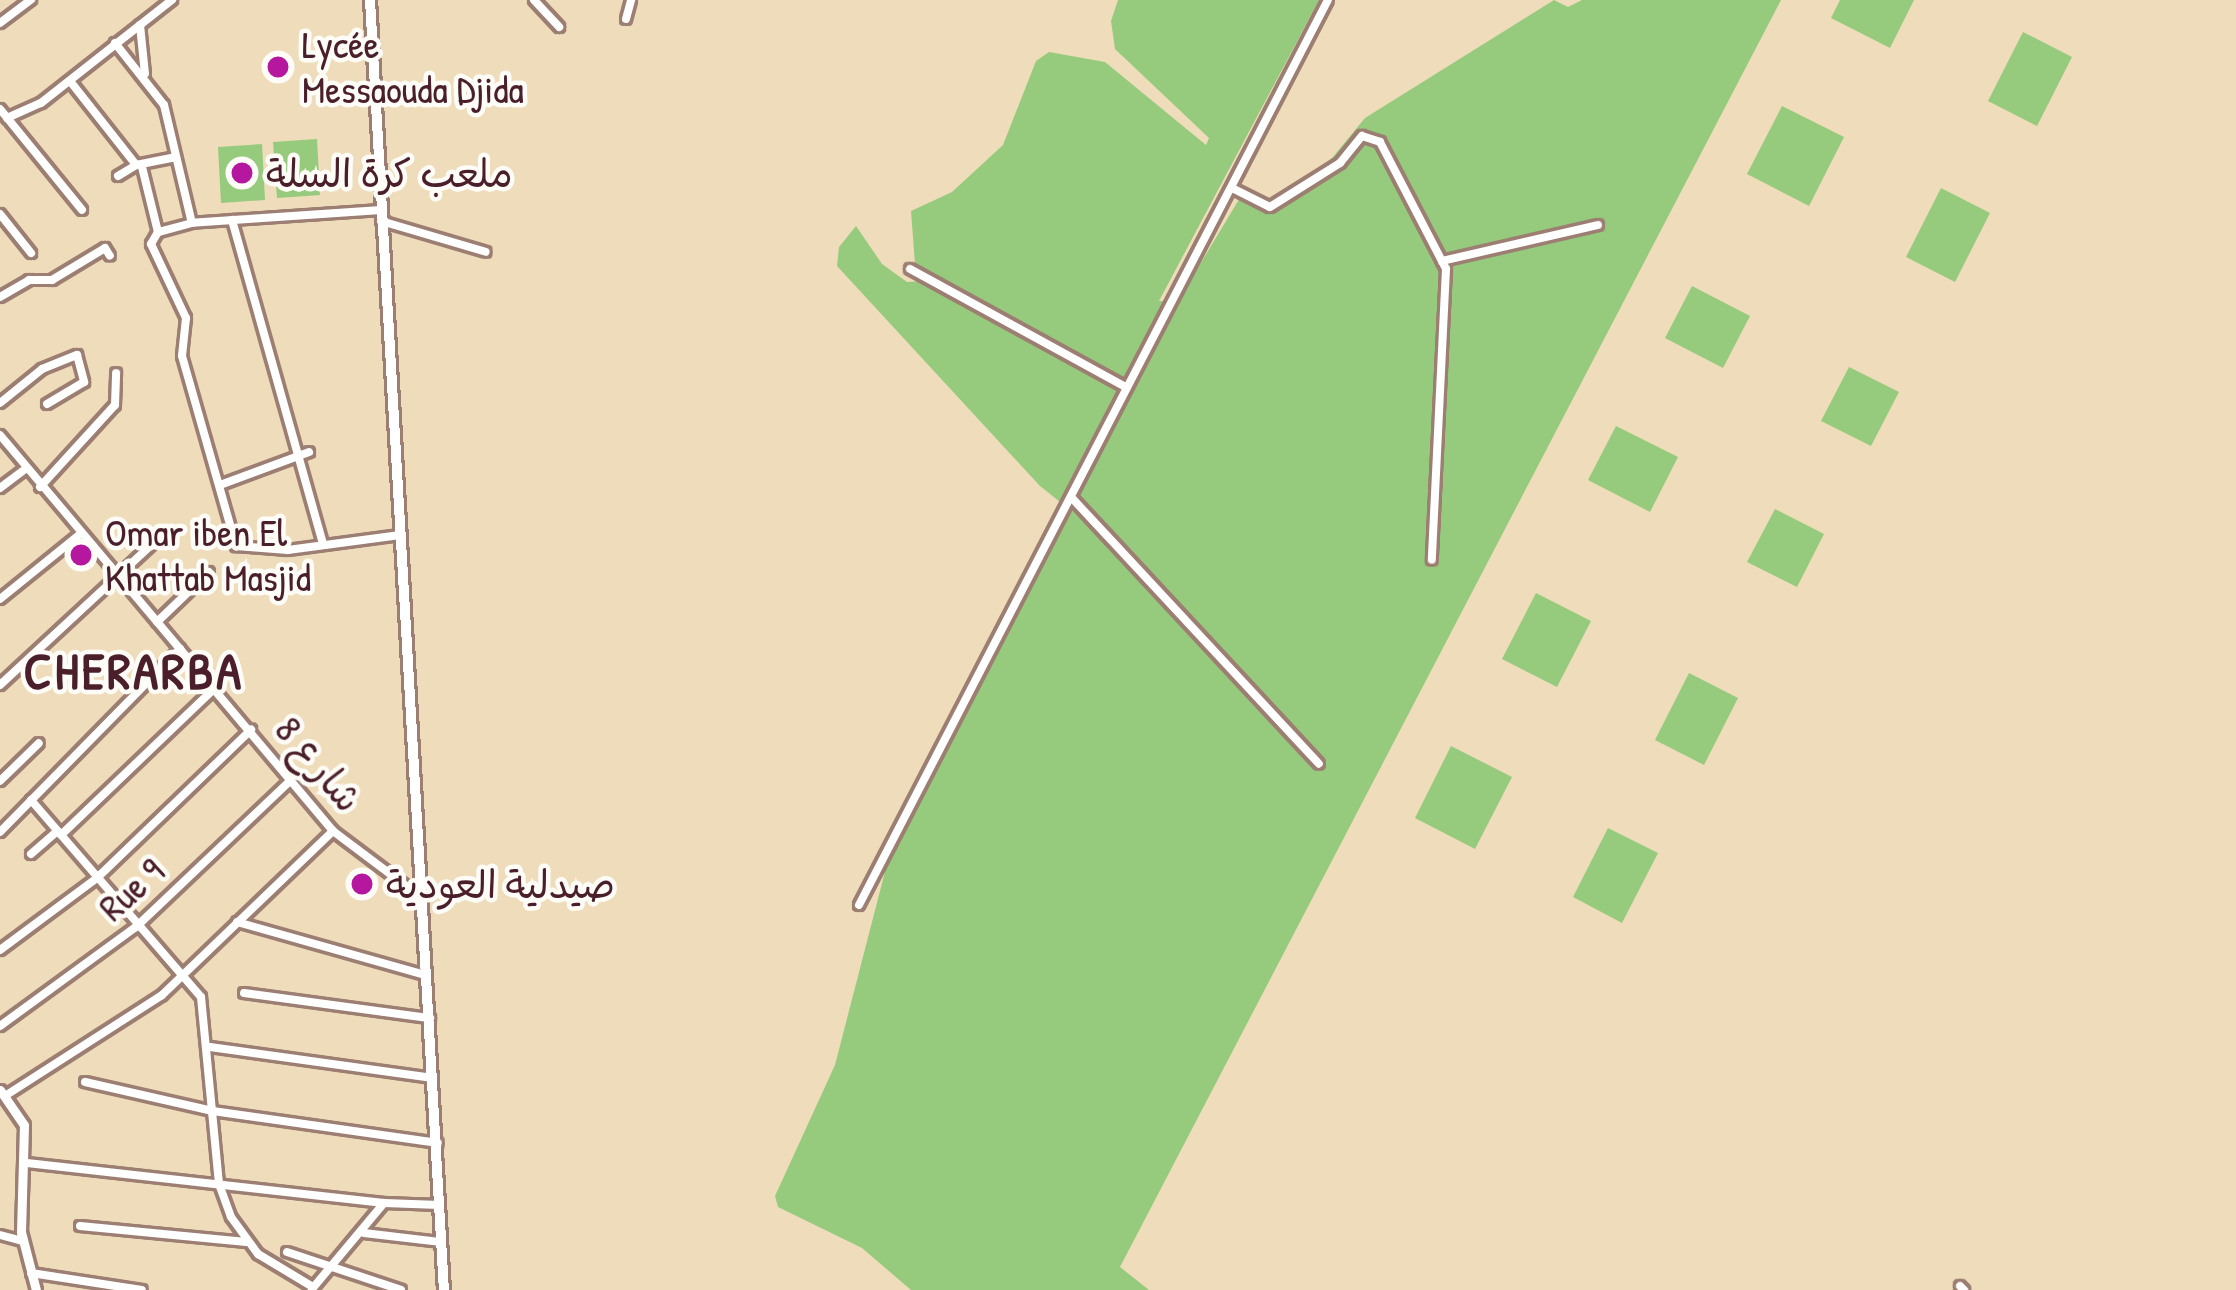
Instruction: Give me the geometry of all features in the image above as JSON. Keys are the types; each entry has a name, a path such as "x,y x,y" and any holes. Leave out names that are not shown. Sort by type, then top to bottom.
{"main road":[{"path":"370,0 445,1290"}],"street":[{"path":"0,23 31,0"},
{"path":"7,118 70,81 172,0"},
{"path":"534,0 559,27"},
{"path":"626,19 631,0"},
{"path":"860,905 1328,0"},
{"path":"140,25 146,76"},
{"path":"115,43 146,76 164,105 192,223"},
{"path":"70,81 139,166 158,232"},
{"path":"0,109 82,210"},
{"path":"1232,188 1270,207 1370,134 1442,260 1432,560"},
{"path":"118,176 176,157"},
{"path":"0,214 31,253"},
{"path":"400,535 242,550 232,538 182,356 187,318 151,244 158,232 192,223 381,216 486,252"},
{"path":"232,220 322,543"},
{"path":"1442,260 1598,225"},
{"path":"0,297 29,280 52,280 105,248 110,256"},
{"path":"910,269 1127,388"},
{"path":"0,403 42,369 77,356 86,366 85,382 47,404"},
{"path":"40,487 115,405 116,373"},
{"name":"شارع 8","path":"0,435 79,535 333,831 422,897"},
{"path":"220,485 310,452"},
{"path":"0,488 25,469"},
{"path":"1071,497 1318,764"},
{"path":"0,598 79,535"},
{"path":"0,686 159,538"},
{"path":"157,622 209,572"},
{"path":"1,828 181,649"},
{"path":"31,854 215,688"},
{"path":"0,950 97,878 251,730"},
{"path":"0,782 39,743"},
{"name":"Rue 9","path":"0,1026 136,928 290,781"},
{"path":"31,800 136,928 184,975 206,1008 219,1184 247,1242 312,1288 364,1233 384,1203"},
{"path":"36,1290 22,1241 27,1163 24,1126 4,1092 184,975 333,831"},
{"path":"237,922 427,976"},
{"path":"244,993 430,1018"},
{"path":"210,1047 435,1078"},
{"path":"85,1082 213,1111 438,1143"},
{"path":"27,1163 384,1203 440,1205"},
{"path":"80,1226 247,1242"},
{"path":"364,1233 441,1243"},
{"path":"0,1235 22,1241"},
{"path":"287,1252 401,1290"},
{"path":"30,1273 142,1290"}],"green space":[{"path":"1118,0 1319,0 1159,301 1178,301 1244,191 1267,205 1332,158 1365,118 1554,0 1568,7 1582,0 1781,0 1120,1267 1149,1290 911,1290 862,1248 778,1207 775,1196 835,1065 888,860 1070,510 1040,486 837,266 839,247 856,226 882,264 907,282 923,281 930,274 915,264 911,211 952,192 1003,145 1036,61 1049,52 1105,62 1206,145 1209,138 1115,49 1111,21"},
{"path":"1840,0 1914,0 1890,48 1831,18"},
{"path":"2023,32 2072,57 2037,126 1988,101"},
{"path":"1782,106 1844,137 1809,206 1747,174"},
{"name":"ملعب كرة السلة","path":"317,139 320,195 277,198 273,142"},
{"name":"ملعب كرة السلة","path":"262,144 265,200 221,203 218,147"},
{"path":"1941,188 1990,213 1955,282 1906,257"},
{"path":"1692,286 1750,316 1723,368 1665,338"},
{"path":"1849,367 1899,392 1871,446 1821,421"},
{"path":"1616,426 1678,457 1650,512 1588,480"},
{"path":"1775,509 1824,534 1797,587 1747,562"},
{"path":"1536,593 1591,621 1557,687 1502,659"},
{"path":"1689,673 1738,698 1704,765 1655,740"},
{"path":"1451,746 1512,777 1475,849 1415,818"},
{"path":"1608,828 1658,853 1622,923 1573,897"}],"place":[{"name":"Lycée Messaouda Djida","path":"278,67"},
{"name":"ملعب كرة السلة","path":"242,173"},
{"name":"Omar iben El Khattab Masjid","path":"81,555"},
{"name":"صيدلية العودية","path":"362,884"}],"district":[{"name":"CHERARBA","path":"134,671"}]}
